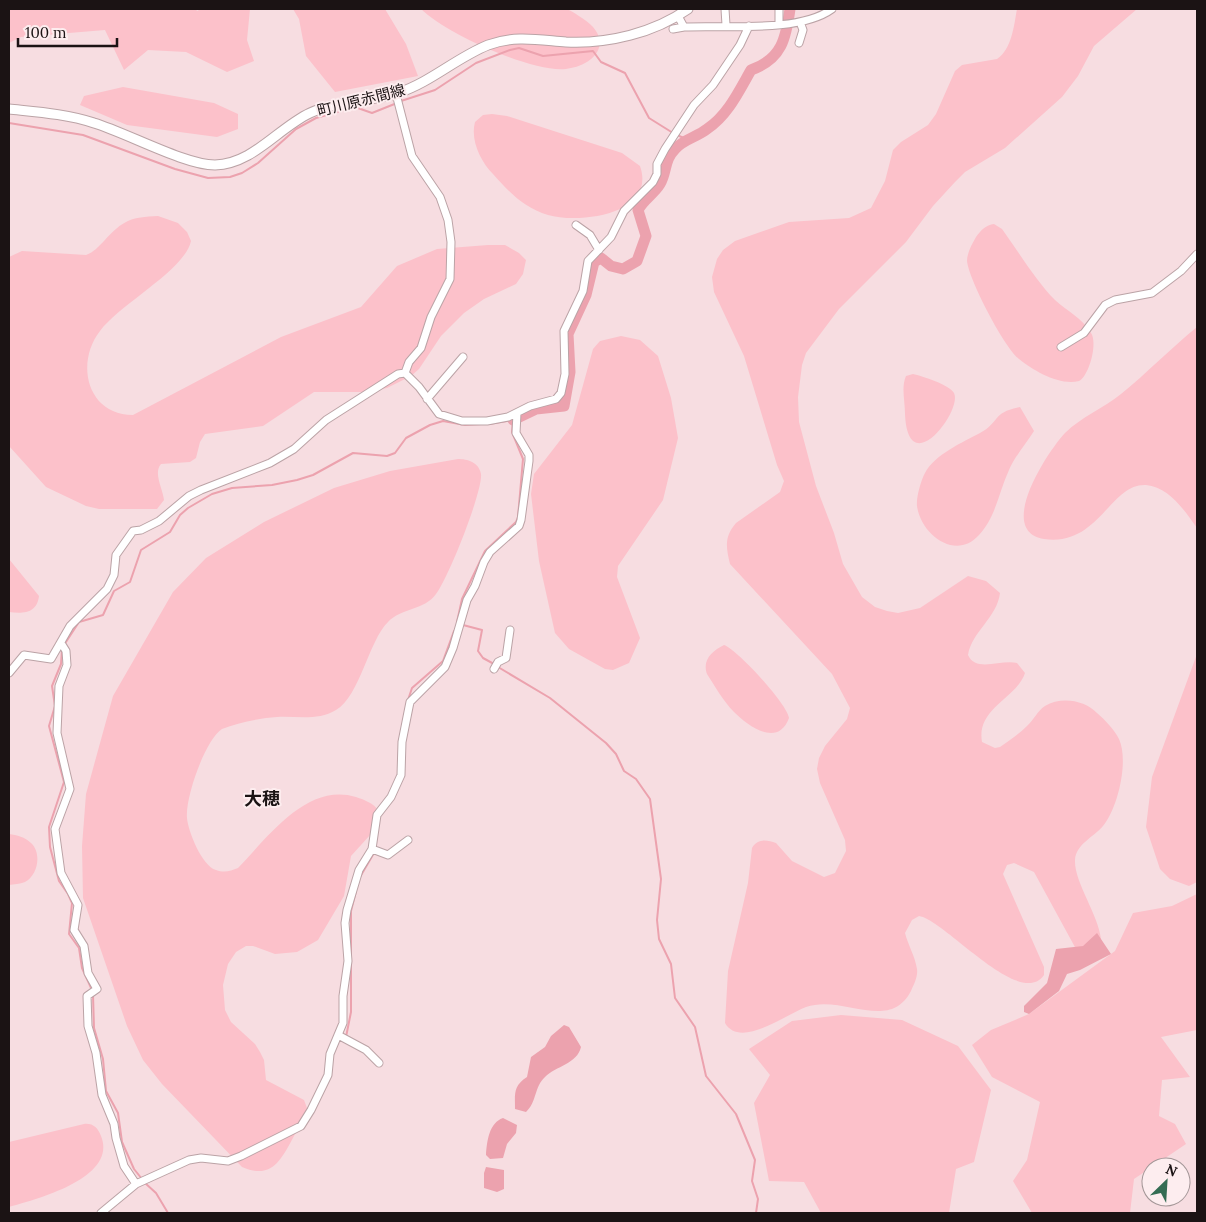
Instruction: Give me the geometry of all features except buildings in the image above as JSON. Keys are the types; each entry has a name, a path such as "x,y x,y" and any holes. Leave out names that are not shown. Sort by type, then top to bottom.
{"main road":[{"name":"町川原赤間線","path":"9,109 74,117 93,122 197,162 215,165 238,160 294,121 326,106 396,94 419,84 478,50 498,42 520,38 582,42 608,40 649,29 678,16 688,9"}],"street":[{"path":"725,9 726,26"},
{"path":"779,9 779,24"},
{"path":"673,29 800,22 812,20 832,9"},
{"path":"678,16 684,27"},
{"path":"799,43 803,30 800,22"},
{"path":"405,372 439,414 462,421 487,421 508,417 530,406 556,399 561,393 565,374 564,331 583,291 588,261 611,237 624,211 653,182 665,148 694,104 713,84 740,45 749,26"},
{"path":"9,673 24,655 51,659 70,626 107,589 114,575 116,555 133,531 141,530 159,521 189,496 270,463 294,449 326,420 389,379 405,372 409,362 421,348 431,317 450,279 452,251 451,231 445,209 440,197 412,156 396,94"},
{"path":"576,225 590,235 599,250"},
{"path":"1061,347 1084,333 1105,305 1114,300 1152,293 1181,270 1197,254"},
{"path":"427,399 463,357"},
{"path":"101,1213 136,1184 189,1160 201,1158 218,1161 232,1160 301,1126 326,1080 330,1054 343,1023 343,996 348,961 346,916 359,870 372,849 377,815 391,797 401,774 402,742 410,702 445,667 453,648 466,600 475,586 484,562 490,552 519,526 521,520 529,455 516,433 517,412"},
{"path":"494,668 498,662 506,658 510,630"},
{"path":"61,643 66,651 67,665 59,686 60,700 57,733 70,789 55,829 61,873 78,905 74,930 84,946 88,973 97,989 87,996 88,1026 96,1053 102,1094 114,1124 124,1166 136,1184"},
{"path":"372,849 388,855 408,840"},
{"path":"338,1035 366,1050 379,1063"}],"shaded area":[{"path":"9,9 194,9 198,11 199,9 250,9 247,40 254,61 227,72 186,52 148,50 124,70 105,30 21,37 9,43"},
{"path":"293,9 385,9 406,44 418,76 335,92 306,56 299,19"},
{"path":"421,9 566,9 592,26 598,34 600,42 598,50 587,62 566,69 551,69 532,65 468,40 433,19"},
{"path":"1017,9 1137,9 1094,46 1078,76 1062,97 1005,148 965,172 933,206 906,242 839,309 806,353 802,365 798,397 799,422 816,486 834,533 843,564 862,597 875,607 898,613 920,608 968,576 986,581 1000,593 994,610 974,639 968,655 977,663 983,664 1017,663 1025,673 1021,682 998,704 985,720 982,730 982,742 995,748 1000,747 1024,729 1045,706 1065,700 1079,702 1092,709 1117,735 1122,748 1123,759 1120,784 1113,808 1103,826 1079,849 1075,860 1078,878 1096,919 1101,939 1076,949 1034,872 1014,863 1007,865 1003,874 1044,967 1044,975 1033,983 1018,981 1001,973 931,921 919,916 912,920 905,933 915,960 917,972 911,991 902,1003 891,1009 878,1011 820,1004 806,1007 763,1028 741,1033 732,1030 725,1023 728,971 748,883 752,848 760,841 776,843 792,861 824,877 835,873 846,851 845,840 820,783 817,769 819,758 825,746 847,719 850,708 832,674 730,564 727,542 732,528 736,523 780,492 784,481 777,465 744,356 714,292 712,277 717,259 723,250 735,241 789,222 849,218 871,208 885,181 893,150 901,142 928,125 936,114 955,71 962,65 997,59 1002,55 1012,36"},
{"path":"123,87 214,103 238,114 238,129 217,137 127,125 80,105 84,96"},
{"path":"483,115 507,116 622,153 640,166 642,183 637,196 627,205 612,212 578,218 548,215 524,204 499,181 484,163 475,143 475,122"},
{"path":"158,216 178,223 187,232 191,241 186,252 165,275 109,321 92,344 88,358 87,372 90,385 96,397 105,406 117,413 133,415 281,337 361,307 397,266 437,249 505,245 519,253 526,260 523,274 516,284 484,299 464,313 441,336 419,369 411,376 387,388 366,392 314,392 263,426 205,434 200,442 196,458 190,462 161,464 158,476 164,500 157,509 99,509 86,506 46,487 9,446 9,257 22,251 86,255 96,249 122,224 141,217"},
{"path":"994,224 1002,229 1034,275 1055,300 1079,319 1091,333 1093,351 1091,359 1086,373 1079,381 1072,382 1056,379 1040,373 1025,364 1013,352 996,328 974,283 967,261 971,246 976,237 984,228"},
{"path":"1197,327 1197,528 1182,507 1169,495 1162,490 1146,485 1134,487 1123,494 1091,525 1078,534 1063,539 1044,539 1030,533 1024,522 1025,507 1030,490 1038,472 1057,442 1078,422 1121,394"},
{"path":"621,336 640,340 658,356 671,398 678,438 663,500 618,566 617,577 640,638 629,663 613,670 605,669 569,649 555,633 539,561 531,494 534,474 572,425 593,349 600,341"},
{"path":"913,374 942,384 954,393 955,402 951,413 934,436 924,442 915,442 908,434 903,389 906,376"},
{"path":"1020,407 1034,431 1011,465 997,504 985,528 970,542 960,546 950,545 941,541 932,535 925,526 917,506 919,489 929,466 942,455 986,429 1000,415"},
{"path":"458,459 469,461 478,467 481,474 480,483 464,535 436,594 426,603 393,617 381,630 352,693 336,710 315,717 263,718 222,729 209,745 203,757 189,797 187,818 197,847 211,867 222,871 238,868 290,815 321,797 338,794 356,797 371,804 379,811 371,834 351,856 344,896 318,940 297,952 275,954 253,946 246,946 236,952 228,964 223,985 225,1010 231,1022 255,1044 260,1052 264,1060 266,1080 304,1100 307,1108 302,1123 280,1160 268,1169 261,1171 252,1170 242,1167 162,1084 143,1060 127,1026 83,898 82,846 86,794 113,696 173,592 206,558 264,522 334,488 390,471"},
{"path":"9,559 39,596 36,606 29,611 20,613 9,612"},
{"path":"724,645 750,666 786,711 789,718 784,727 778,732 763,732 740,718 726,703 707,674 706,664 709,656"},
{"path":"1197,654 1197,882 1189,886 1170,879 1160,869 1146,827 1152,777"},
{"path":"9,834 29,841 37,852 37,864 33,874 25,882 9,885"},
{"path":"1197,894 1197,1030 1161,1037 1190,1077 1162,1080 1159,1116 1175,1124 1186,1144 1167,1157 1141,1157 1141,1174 1134,1179 1130,1213 1032,1213 1013,1181 1027,1160 1040,1102 992,1077 972,1045 991,1030 1029,1014 1115,951 1133,913 1172,906"},
{"path":"1097,933 1111,954 1080,970 1067,974 1059,991 1029,1014 1024,1012 1024,1006 1047,983 1056,949 1083,946"},
{"path":"841,1015 902,1020 958,1046 991,1090 974,1162 956,1169 949,1213 821,1213 804,1182 769,1181 754,1103 770,1075 749,1049 792,1021"},
{"path":"564,1025 569,1027 581,1047 579,1053 571,1061 550,1073 541,1081 532,1104 526,1112 515,1109 517,1087 527,1077 531,1057 545,1047 551,1036"},
{"path":"503,1118 517,1125 516,1133 507,1144 503,1158 490,1159 486,1155 490,1133 498,1120"},
{"path":"90,1124 95,1127 101,1136 103,1151 98,1164 87,1175 72,1184 55,1192 9,1207 9,1142"},
{"path":"486,1167 504,1170 504,1189 497,1192 484,1188"}],"waterway":[{"path":"513,420 536,409 564,406 570,372 568,334 586,295 594,262 601,258 611,266 623,269 637,261 646,236 638,210 660,184 671,153 682,143 703,132 721,117 751,70 770,60 776,54 787,29 790,9"},
{"path":"401,101 435,90 476,63 510,50 519,48 543,56 593,51 601,62 625,73 649,118 673,133"},
{"path":"9,123 83,135 175,169 208,178 230,177 242,173 258,163 296,129 316,118 355,107 372,113 397,103"},
{"path":"677,135 686,139"},
{"path":"457,622 462,599 485,551 516,522 518,517 523,459 512,432 513,420 489,424"},
{"path":"64,645 79,622 103,615 114,591 130,582 141,550 170,532 180,515 188,508 212,494 232,488 272,485 297,480 313,475 353,453 387,456 395,453 406,438 430,425 443,421 465,425 481,424"},
{"path":"463,625 482,630 478,651 483,658 494,664"},
{"path":"408,700 412,688 443,661 454,631"},
{"path":"62,649 61,664 52,686 55,706 49,726 64,782 49,827 50,847 59,881 72,903 69,934 79,948 82,968 92,990"},
{"path":"498,667 550,698 606,743 616,754 624,771 636,779 650,799 661,879 657,920 659,939 671,964 675,998 695,1027 706,1076 736,1114 755,1160 752,1181 758,1199 756,1213"},
{"path":"360,877 374,853"},
{"path":"346,1037 351,1012 351,911 356,891"},
{"path":"93,995 94,1028 103,1059 106,1091 118,1113 122,1142 134,1169 142,1179"},
{"path":"145,1183 156,1193 168,1213"}],"district":[{"name":"大穂","path":"262,798"}]}
